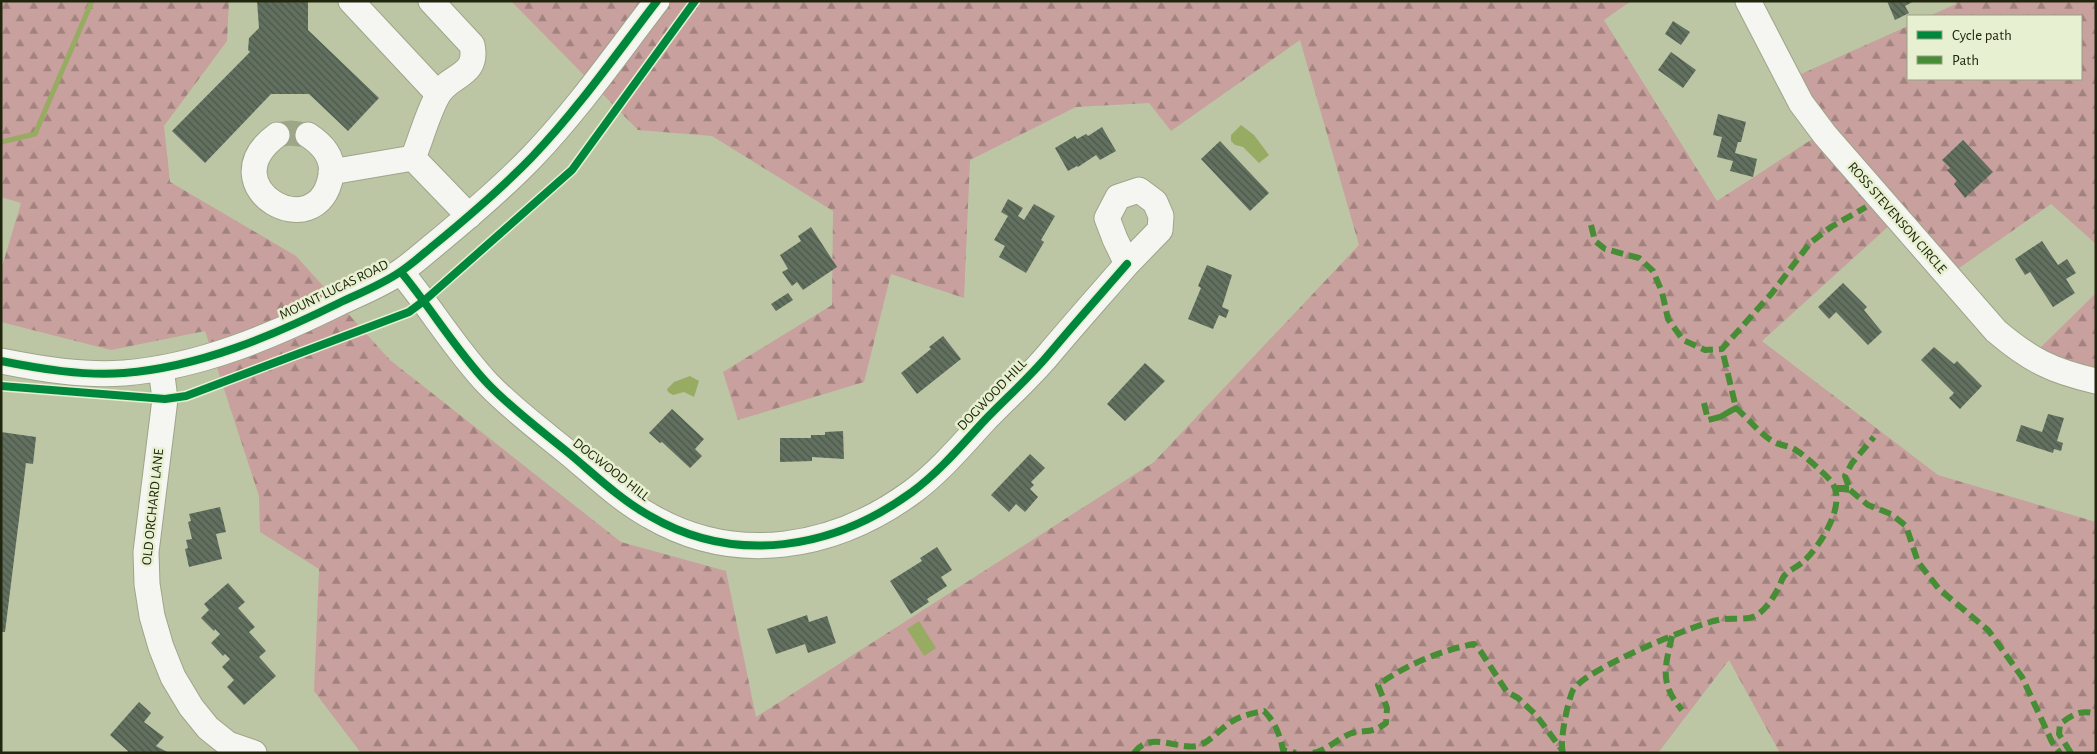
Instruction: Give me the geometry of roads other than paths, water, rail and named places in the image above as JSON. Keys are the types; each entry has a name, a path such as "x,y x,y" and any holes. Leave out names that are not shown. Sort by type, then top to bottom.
{"street":[{"path":"351,1 438,94"},
{"path":"413,158 438,94 473,64 472,45 431,1"},
{"name":"MOUNT LUCAS ROAD","path":"1,361 81,373 123,373 161,368 202,359 245,345 307,319 382,283 401,272 490,198 554,133 657,1"},
{"name":"ROSS STEVENSON CIRCLE","path":"1748,1 1801,103 1825,135 1996,331 2017,349 2040,364 2066,374 2096,381"},
{"path":"277,135 260,152 255,164 255,176 259,188 266,198 276,206 288,209 301,209 313,204 326,190 331,172 330,159 323,148 308,135"},
{"path":"413,158 469,216"},
{"path":"331,172 413,158"},
{"name":"DOGWOOD HILL","path":"401,272 425,300 458,348 488,384 509,404 623,498 649,516 692,535 738,545 769,547 824,537 856,525 886,510 914,491 939,468 1048,355 1127,264"},
{"name":"OLD ORCHARD LANE","path":"161,368 165,399 146,552 147,584 152,616 161,647 173,676 191,707 208,728 228,744 254,753"}],"waterway":[{"path":"1,142 35,134 92,1"}],"tunnel":[{"path":"277,135 290,133 308,135"}]}
